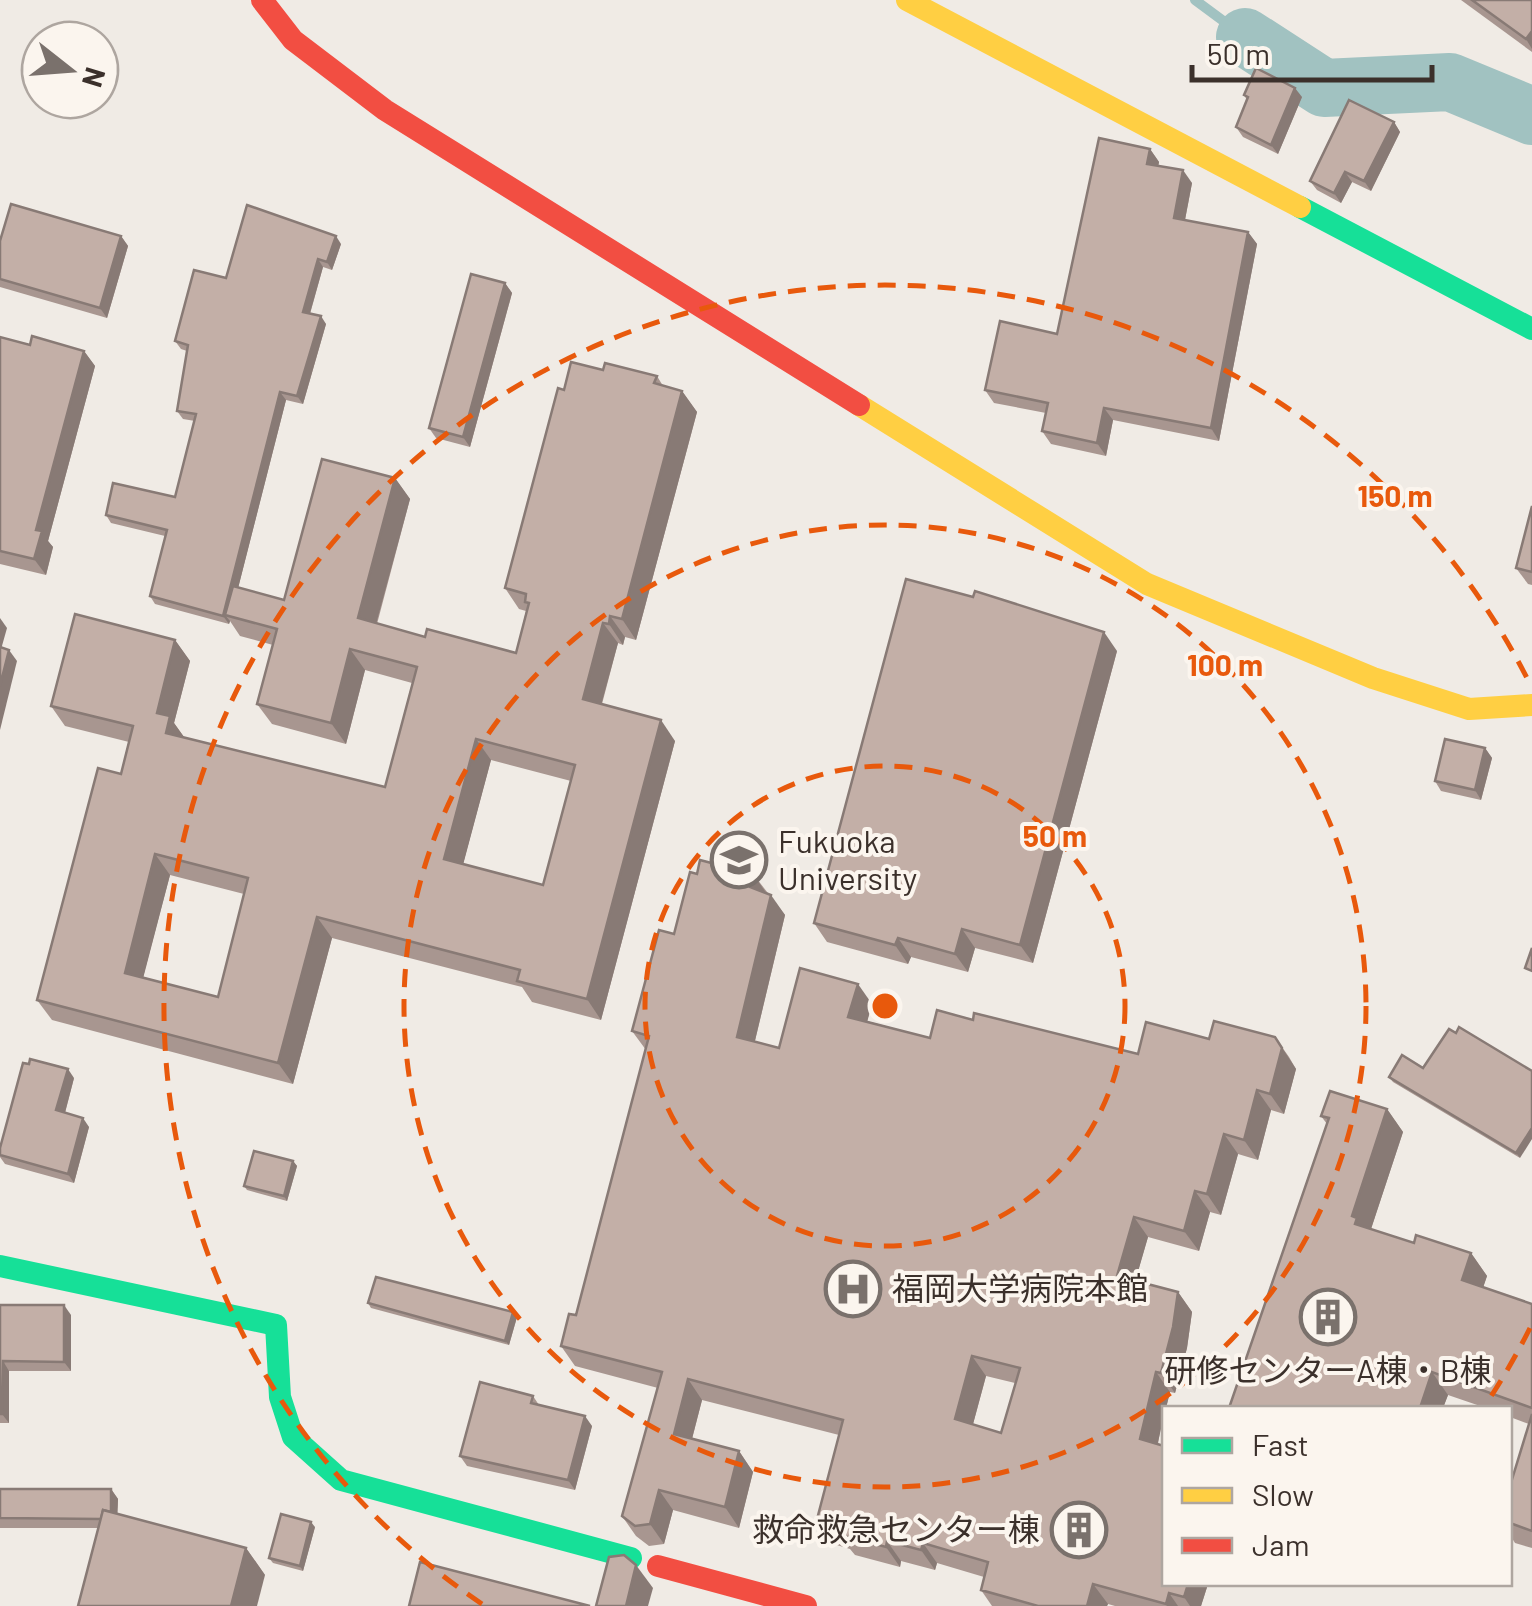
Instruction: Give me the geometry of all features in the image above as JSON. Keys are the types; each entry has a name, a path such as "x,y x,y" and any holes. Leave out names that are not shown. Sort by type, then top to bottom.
{"street":[{"path":"262,0 292,40 385,110 1147,584 1373,678 1469,709 1532,705"},
{"path":"907,0 1532,328"},
{"path":"0,1266 276,1325 280,1397 293,1438 341,1480 631,1558"},
{"path":"658,1566 806,1606"}],"building":[{"path":"1472,0 1532,0 1532,31 1526,39"},
{"path":"1256,68 1295,88 1271,145 1236,127"},
{"path":"1349,100 1394,122 1364,181 1345,172 1334,193 1310,181"},
{"path":"1099,138 1150,149 1147,164 1183,170 1174,218 1248,232 1211,428 1104,408 1097,443 1042,431 1048,403 985,390 1000,321 1057,334"},
{"path":"11,204 121,236 100,308 0,279 0,241"},
{"path":"247,205 336,236 327,262 318,259 303,312 321,316 297,396 280,392 223,616 150,596 167,530 106,515 113,483 175,497 196,414 177,411 188,345 175,341 194,270 226,278"},
{"path":"471,274 505,283 463,437 429,428"},
{"path":"32,336 84,351 36,530 42,531 34,559 0,551 0,337 30,345"},
{"path":"571,362 603,370 605,363 657,376 654,383 682,391 622,619 610,616 609,624 603,623 583,699 661,720 587,999 517,981 520,970 317,917 278,1063 37,1000 98,768 121,774 133,726 51,706 75,614 175,640 157,713 170,716 166,733 385,787 417,667 350,649 331,723 257,704 277,629 225,615 233,586 284,600 322,459 395,478 358,618 425,637 427,629 516,653 529,603 525,602 526,594 505,588 558,388 564,390","holes":["476,739 575,765 543,885 444,859","155,854 248,878 218,997 125,973"]},
{"path":"1532,506 1532,572 1516,568"},
{"path":"906,579 973,597 975,591 1104,632 1020,945 962,929 955,954 898,938 895,945 814,923"},
{"path":"0,647 9,650 0,686"},
{"path":"1445,739 1485,748 1475,790 1435,781"},
{"path":"700,860 753,874 750,887 771,895 737,1037 779,1048 800,968 858,984 848,1017 930,1038 937,1010 973,1020 974,1013 1138,1054 1146,1022 1209,1039 1214,1021 1275,1037 1282,1048 1270,1094 1257,1090 1244,1140 1224,1134 1207,1194 1195,1191 1184,1231 1134,1217 1117,1276 1178,1292 1173,1327 1161,1373 1156,1372 1140,1439 1162,1445 1162,1586 1187,1586 1184,1597 1169,1593 1166,1604 1093,1584 1087,1606 1038,1606 981,1590 988,1562 923,1543 921,1550 887,1541 886,1547 840,1535 842,1530 816,1523 843,1420 688,1379 674,1434 739,1451 725,1507 659,1490 650,1524 635,1526 622,1516 662,1372 561,1346 569,1314 576,1315 649,1036 632,1031 659,930 674,934 690,872 697,874","holes":["972,1356 1020,1368 1001,1433 955,1419"]},
{"path":"1532,948 1532,971 1525,968"},
{"path":"1459,1027 1532,1071 1532,1128 1516,1153 1389,1077 1402,1055 1423,1068 1449,1029 1456,1033"},
{"path":"30,1059 68,1069 56,1110 83,1118 68,1174 0,1155 23,1063 29,1064"},
{"path":"1330,1091 1387,1109 1352,1216 1357,1218 1355,1224 1414,1243 1416,1235 1471,1253 1462,1280 1532,1304 1532,1408 1432,1372 1421,1406 1230,1406 1329,1118 1321,1116"},
{"path":"254,1151 293,1161 284,1196 244,1186"},
{"path":"376,1277 513,1312 505,1341 368,1303"},
{"path":"0,1305 64,1305 64,1362 3,1361 2,1414 0,1414"},
{"path":"480,1382 533,1396 531,1403 585,1416 568,1480 460,1456"},
{"path":"1532,1414 1532,1531 1512,1524 1512,1479"},
{"path":"0,1489 111,1489 111,1512 103,1510 101,1519 0,1518"},
{"path":"103,1510 246,1548 231,1606 78,1606"},
{"path":"281,1514 311,1522 300,1566 269,1558"},
{"path":"624,1555 636,1565 626,1606 596,1606 609,1557"},
{"path":"420,1562 590,1606 409,1606"}],"waterway":[{"path":"1195,0 1245,37"},
{"path":"1245,37 1324,88 1450,82 1532,116"}],"traffic: fast":[{"path":"1300,207 1532,329"},
{"path":"0,1266 276,1325 280,1397 293,1437 341,1480 631,1558"}],"traffic: slow":[{"path":"907,0 1300,207"},
{"path":"859,405 1147,584 1373,678 1469,709 1532,705"}],"traffic: jam":[{"path":"262,0 293,40 385,110 859,405"},
{"path":"658,1566 806,1606"}],"place":[{"name":"Fukuoka University","path":"739,860"},
{"name":"福岡大学病院本館","path":"853,1289"},
{"name":"研修センターA棟・B棟","path":"1328,1317"},
{"name":"救命救急センター棟","path":"1079,1530"}]}
